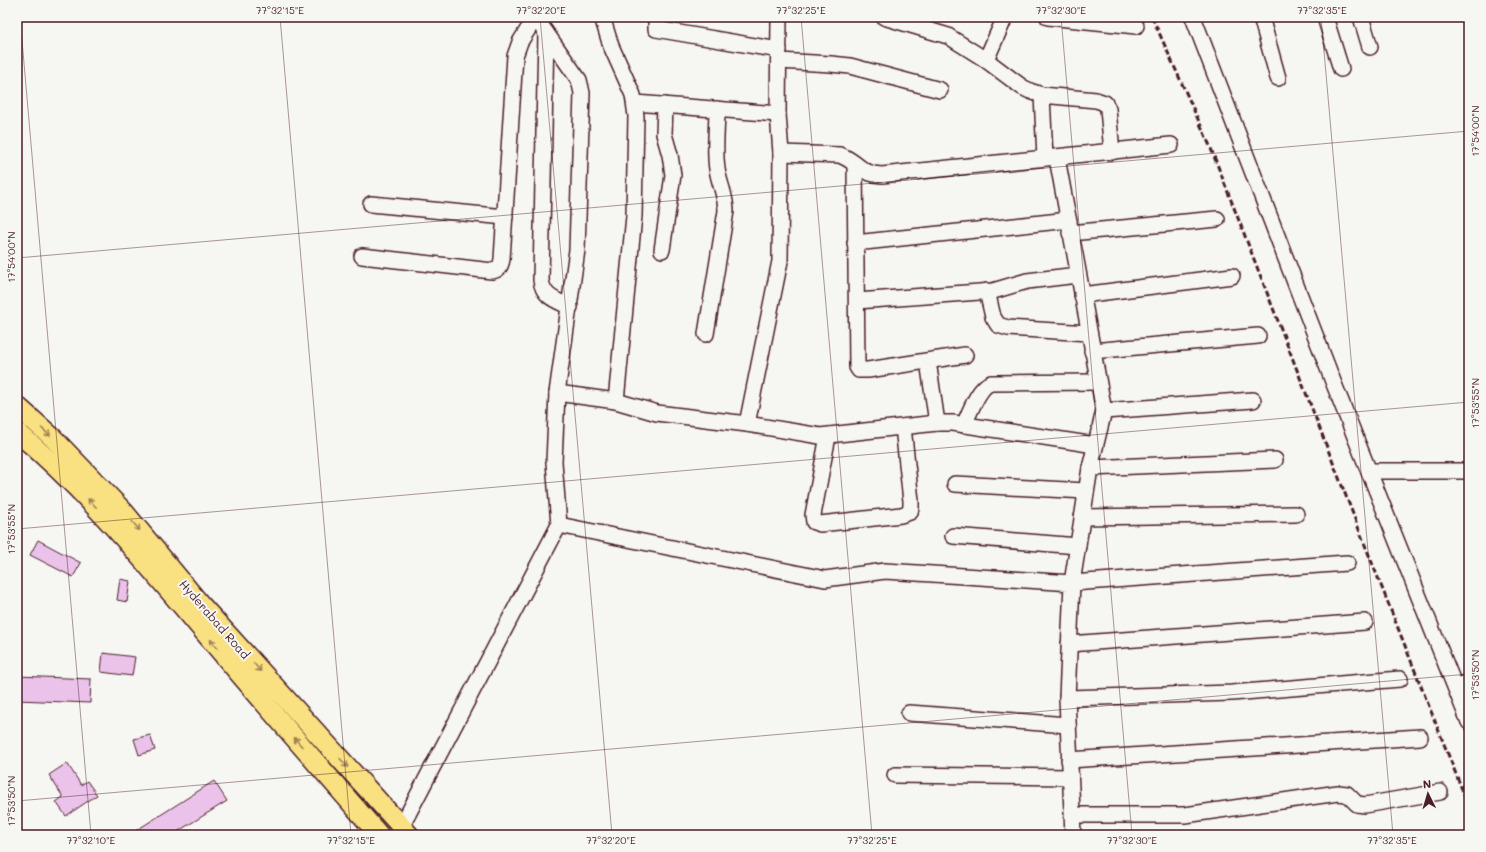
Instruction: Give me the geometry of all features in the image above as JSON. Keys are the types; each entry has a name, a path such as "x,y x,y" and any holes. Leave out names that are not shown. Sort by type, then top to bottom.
{"main road":[{"name":"Hyderabad Road","path":"17,406 53,438 124,512 200,604 403,832"},
{"name":"Hyderabad Road","path":"17,432 60,471 114,526 379,835"}],"street":[{"path":"602,17 611,46 635,103 634,216 616,401"},
{"path":"656,17 656,29 779,56 850,66 940,90"},
{"path":"747,424 780,261 781,153 778,114 779,17"},
{"path":"884,17 948,36 986,60 1022,87 1042,95 1096,100 1105,103 1108,109 1112,152"},
{"path":"986,60 1005,17"},
{"path":"1048,17 1098,20 1136,26"},
{"path":"1193,17 1369,470 1462,685 1469,722"},
{"path":"1261,17 1278,78"},
{"path":"1325,17 1341,68"},
{"path":"1361,17 1370,47"},
{"path":"362,256 492,271 497,270 502,263 515,56 520,42 535,18 579,80 582,93 577,250 557,393 554,462 559,525 403,832"},
{"path":"546,33 541,280 544,292 570,307"},
{"path":"1042,95 1051,158 1069,226 1104,411 1090,468 1072,583 1067,698 1073,835"},
{"path":"635,103 778,114"},
{"path":"662,250 672,175 670,155 664,134 665,105"},
{"path":"706,334 726,211 726,203 718,178 716,163 717,109"},
{"path":"781,153 840,155 868,173 882,175 1171,146"},
{"path":"855,164 857,301 856,363 859,370 868,370 965,355"},
{"path":"371,204 504,217"},
{"path":"856,243 1069,226 1217,219"},
{"path":"857,301 997,290 1027,281 1078,275"},
{"path":"1082,295 1232,276"},
{"path":"987,291 993,317 998,325 1008,328 1089,333"},
{"path":"1092,351 1258,336"},
{"path":"928,361 937,423"},
{"path":"964,424 981,391 987,384 1098,382"},
{"path":"557,393 616,401 657,413 747,424 811,435 828,436 937,423 953,423 1095,445"},
{"path":"1104,411 1252,400"},
{"path":"828,436 813,515 814,522 820,524 901,515 910,512 911,501 903,427"},
{"path":"1090,468 1275,460"},
{"path":"1369,470 1469,471"},
{"path":"955,484 1086,491"},
{"path":"1082,517 1296,514"},
{"path":"559,525 824,579 885,571 1072,583 1347,563"},
{"path":"953,536 1078,546"},
{"path":"1069,644 1366,622"},
{"path":"1067,698 1232,693 1400,679"},
{"path":"909,713 1068,725"},
{"path":"1069,760 1420,737"},
{"path":"895,775 1070,777"},
{"path":"1073,815 1185,815 1338,793 1347,794 1357,804 1365,805 1440,792"}],"building":[{"path":"38,540 81,563 73,577 30,555"},
{"path":"120,579 130,581 127,602 117,600"},
{"path":"103,653 135,657 132,676 101,672"},
{"path":"17,676 91,679 90,703 17,700"},
{"path":"150,735 155,750 139,755 134,739"},
{"path":"67,763 81,785 87,781 97,795 66,816 56,802 63,797 49,775"},
{"path":"214,781 227,801 172,835 129,835"}],"railway":[{"path":"1152,17 1210,146 1365,545 1469,807"}]}
